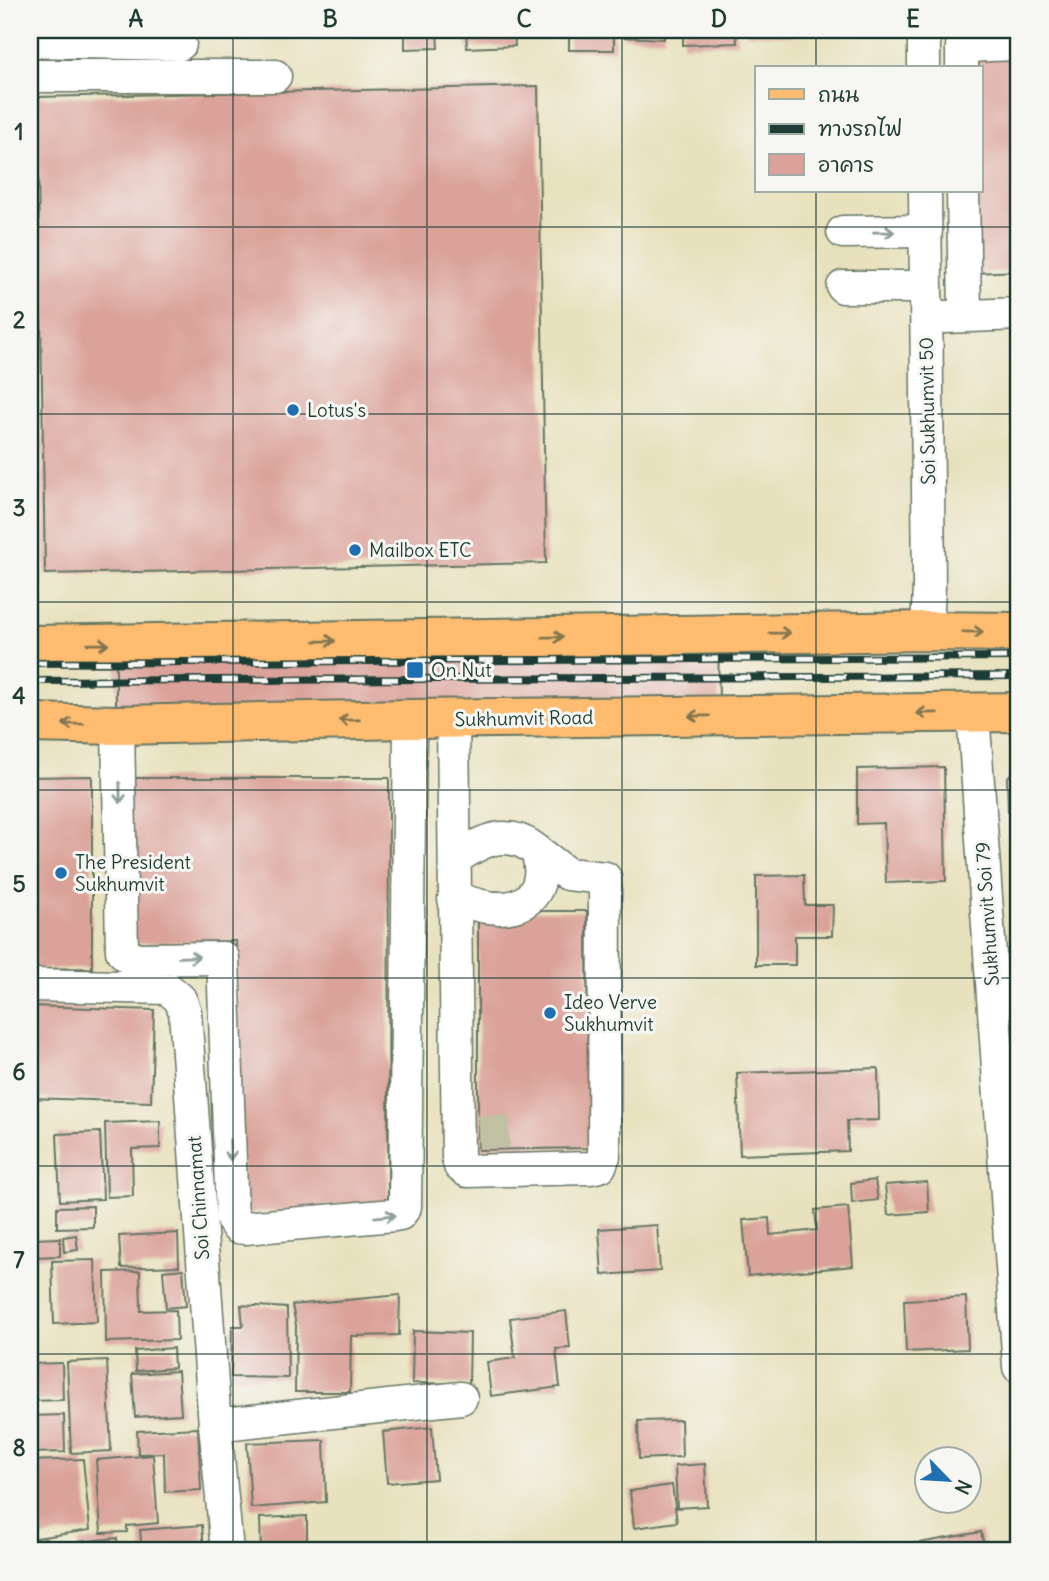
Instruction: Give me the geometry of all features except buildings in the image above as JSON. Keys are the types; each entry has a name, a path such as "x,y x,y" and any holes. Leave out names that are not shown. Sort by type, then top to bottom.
{"main road":[{"path":"30,645 927,631 1019,632"},
{"name":"Sukhumvit Road","path":"30,723 118,725 1019,712"}],"street":[{"path":"924,30 924,66"},
{"path":"30,40 180,44"},
{"path":"962,66 962,46 1019,44"},
{"path":"30,76 275,76"},
{"name":"Soi Sukhumvit 50","path":"925,192 929,586 927,631"},
{"path":"963,192 965,316"},
{"path":"843,232 926,231"},
{"path":"843,287 926,287"},
{"path":"926,318 1019,314"},
{"name":"Sukhumvit Soi 79","path":"973,712 1016,1294 1019,1367"},
{"path":"201,1229 235,1226 245,1228 394,1215 400,1214 405,1207 410,719"},
{"path":"453,719 454,899 468,1132 458,1163 467,1171 600,1166 604,1156 605,878 567,874 521,841 498,839 480,843 455,859"},
{"path":"118,725 123,952 129,958 135,959 219,956 224,960 232,1219 235,1226"},
{"path":"454,899 496,908 528,901 537,891 539,883 540,860 537,851"},
{"name":"Soi Chinnamat","path":"30,985 167,988 180,999 185,1012 215,1425 227,1551"},
{"path":"215,1425 461,1398"}],"tunnel":[{"path":"478,1132 509,1131"}],"railway":[{"path":"30,663 1019,657"},
{"path":"30,681 1019,676"}],"place":[{"name":"Lotus's","path":"293,410"},
{"name":"Mailbox ETC","path":"355,550"},
{"name":"On Nut","path":"415,670"},
{"name":"The President Sukhumvit","path":"61,873"},
{"name":"Ideo Verve Sukhumvit","path":"550,1013"}]}
